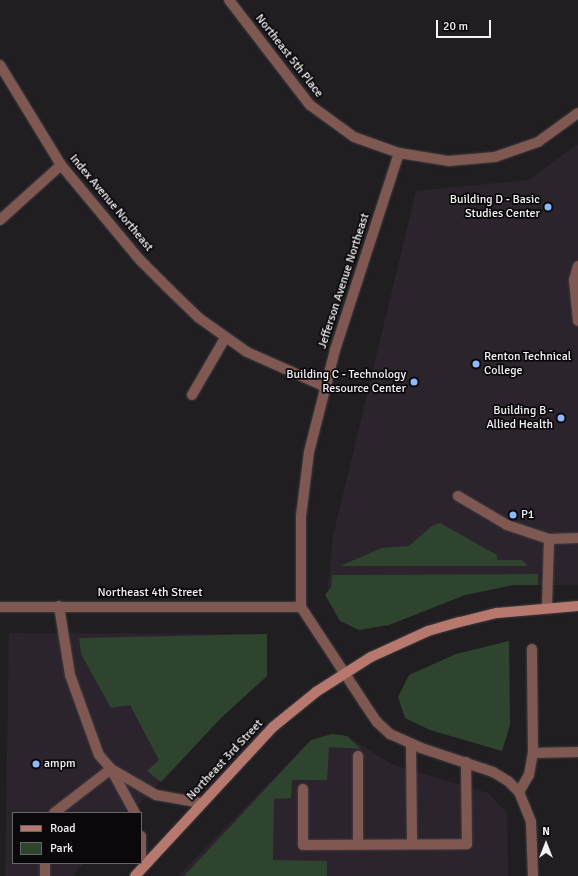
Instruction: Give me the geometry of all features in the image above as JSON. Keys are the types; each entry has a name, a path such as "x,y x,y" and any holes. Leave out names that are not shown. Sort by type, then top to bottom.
{"main road":[{"path":"345,673 371,657 428,631 497,613 547,607 578,606"},
{"name":"Northeast 3rd Street","path":"138,870 274,727 316,692 345,673"}],"street":[{"name":"Northeast 5th Place","path":"229,0 310,105 354,137 399,153 449,161 495,156 538,142 578,113"},
{"name":"Index Avenue Northeast","path":"0,65 61,165 140,260 199,318 225,338 277,368 326,387"},
{"name":"Jefferson Avenue Northeast","path":"301,606 301,516 309,452 335,350 399,153"},
{"path":"0,220 61,165"},
{"path":"578,266 574,280 578,321"},
{"path":"192,395 225,338"},
{"path":"458,496 507,525 549,539 578,538"},
{"path":"547,607 549,539"},
{"path":"59,606 70,675 99,755 111,769 134,812"},
{"path":"301,606 377,722 390,734 411,744 493,772 508,781 519,792 531,822 534,876"},
{"name":"Northeast 4th Street","path":"0,607 301,606"},
{"path":"519,792 529,775 533,753 532,649"},
{"path":"411,744 412,844"},
{"path":"533,753 578,752"},
{"path":"358,756 358,844"},
{"path":"303,789 303,845 467,844 466,762"},
{"path":"111,769 156,796 202,803"},
{"path":"55,812 111,769"},
{"path":"44,864 45,876"}],"shaded area":[{"name":"Renton Technical College","path":"578,144 578,585 514,585 465,595 389,625 359,630 340,621 330,603 328,586 333,536 416,191 528,180"},
{"path":"9,633 267,634 267,676 221,718 132,812 12,812 12,864 83,864 72,876 5,876"},
{"path":"332,734 347,736 391,764 488,793 507,813 508,876 178,876 311,740"}],"green space":[{"path":"440,523 497,555 497,560 522,560 528,566 340,566 382,548 409,546 432,526"},
{"path":"538,574 538,585 514,585 465,595 389,625 359,630 340,621 325,595 331,587 332,575"},
{"path":"267,634 267,676 221,718 161,782 147,771 159,760 130,705 111,708 81,654 79,638"},
{"path":"509,641 510,725 502,751 430,730 405,718 398,697 409,675 456,654"},
{"path":"332,734 347,736 361,749 329,747 327,780 292,780 291,798 274,799 273,860 327,861 327,876 184,876 311,740"}],"place":[{"name":"Building D - Basic Studies Center","path":"548,207"},
{"name":"Renton Technical College","path":"476,364"},
{"name":"Building C - Technology Resource Center","path":"414,382"},
{"name":"Building B - Allied Health","path":"561,418"},
{"name":"P1","path":"513,515"},
{"name":"ampm","path":"36,764"}]}
